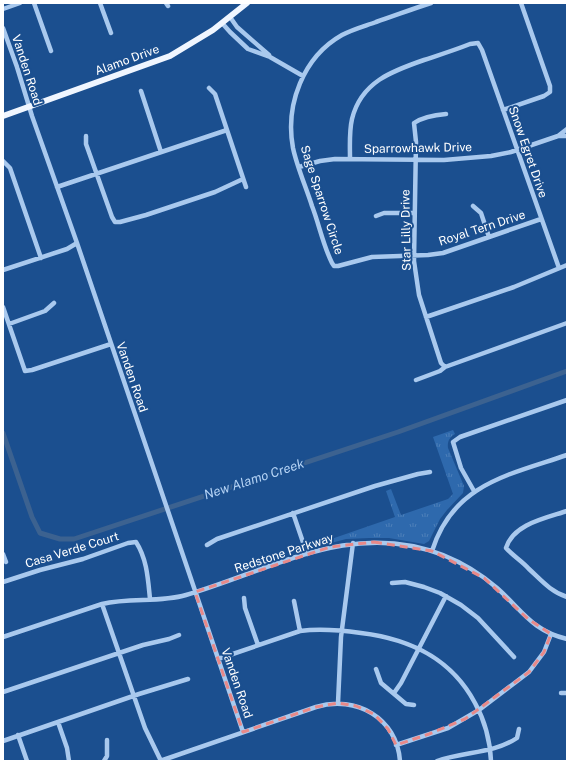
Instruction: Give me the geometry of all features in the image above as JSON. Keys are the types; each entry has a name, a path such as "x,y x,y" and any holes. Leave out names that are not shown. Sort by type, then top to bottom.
{"main road":[{"name":"Alamo Drive","path":"3,116 170,56 195,42 230,18 247,3"}],"street":[{"path":"3,9 20,3"},
{"path":"34,3 51,51"},
{"path":"100,3 111,33"},
{"name":"Sage Sparrow Circle","path":"334,266 293,148 292,114 294,101 303,76 318,55 328,45 342,35 357,28 431,3"},
{"path":"503,110 544,96 550,92 550,86 521,3"},
{"path":"230,18 237,27 270,57"},
{"path":"222,23 248,49 270,57 303,76"},
{"name":"Vanden Road","path":"3,28 243,732"},
{"name":"Snow Egret Drive","path":"350,159 350,131 352,118 361,98 369,88 378,80 399,69 470,44 478,43 482,50 559,268"},
{"path":"209,88 215,94 246,187"},
{"path":"141,91 161,152"},
{"name":"Star Lilly Drive","path":"445,367 442,363 419,295 414,255 416,142 414,123 436,115 446,114"},
{"name":"Sparrowhawk Drive","path":"558,136 567,129"},
{"path":"57,187 227,130"},
{"path":"86,136 86,144 115,222 153,213 215,192 243,179"},
{"name":"Sparrowhawk Drive","path":"299,167 320,161 350,159 416,160 462,159 491,156 517,150 558,136 567,136"},
{"path":"3,161 10,168 41,258"},
{"path":"473,206 481,213 490,237"},
{"path":"376,216 384,213 414,213"},
{"name":"Royal Tern Drive","path":"334,266 372,256 443,253 541,219"},
{"path":"3,270 41,258 77,244"},
{"path":"426,317 514,287 567,265"},
{"path":"8,324 45,311 54,303"},
{"path":"3,307 25,371 111,344"},
{"path":"416,380 440,371 445,367 567,323"},
{"path":"474,491 461,468 453,442 460,437 567,400"},
{"path":"432,551 438,533 446,519 458,505 474,491 501,478 567,455"},
{"path":"207,545 217,539 375,486 430,472"},
{"path":"567,511 531,523 519,530 508,540 506,548 552,590 567,597"},
{"path":"293,513 307,554"},
{"name":"Casa Verde Court","path":"3,582 40,570 83,560 128,543 136,542 141,551 148,574 150,599"},
{"name":"Redstone Parkway","path":"3,637 115,600 176,598 330,547 354,543 374,542 394,543 432,551 458,562 484,578 539,628 567,639"},
{"path":"338,703 342,630 354,543"},
{"path":"3,554 6,562"},
{"path":"392,583 405,582 424,587 446,596 461,605 478,618 514,657"},
{"path":"394,693 401,683 446,596"},
{"path":"244,598 245,608 258,645"},
{"path":"294,601 300,631"},
{"path":"102,604 145,728 161,761 316,707 338,703 356,706 374,714 388,728 396,745 400,761"},
{"path":"218,659 300,631 326,629 342,630 384,636 398,640 419,648 443,664 458,678 469,692 479,710 486,730 491,750 491,761"},
{"path":"396,745 448,728 479,710 529,672 544,652 551,634"},
{"path":"3,692 119,653 179,635"},
{"path":"376,669 380,683 406,704 414,705"},
{"path":"3,741 134,695 188,679"},
{"path":"561,693 567,693"},
{"path":"58,722 67,748 69,761"},
{"path":"437,761 453,755 491,750 505,745 517,738 519,729"},
{"path":"18,736 27,761"},
{"path":"104,761 107,756 107,740"}],"highlighted area":[{"path":"374,542 432,551 484,578 528,619 551,634 544,652 529,672 465,719 429,734 396,745 388,729 374,714 356,706 338,703 316,707 243,732 195,592 330,547"}],"green space":[{"path":"453,430 455,434 449,440 448,448 464,486 463,493 440,519 429,541 424,544 389,538 369,538 346,539 316,547 314,545 395,517 386,491 391,489 401,515 448,499 453,494 433,437"}],"waterway":[{"name":"New Alamo Creek","path":"3,433 32,517 40,533 60,539 74,539 398,432 567,371"}]}
